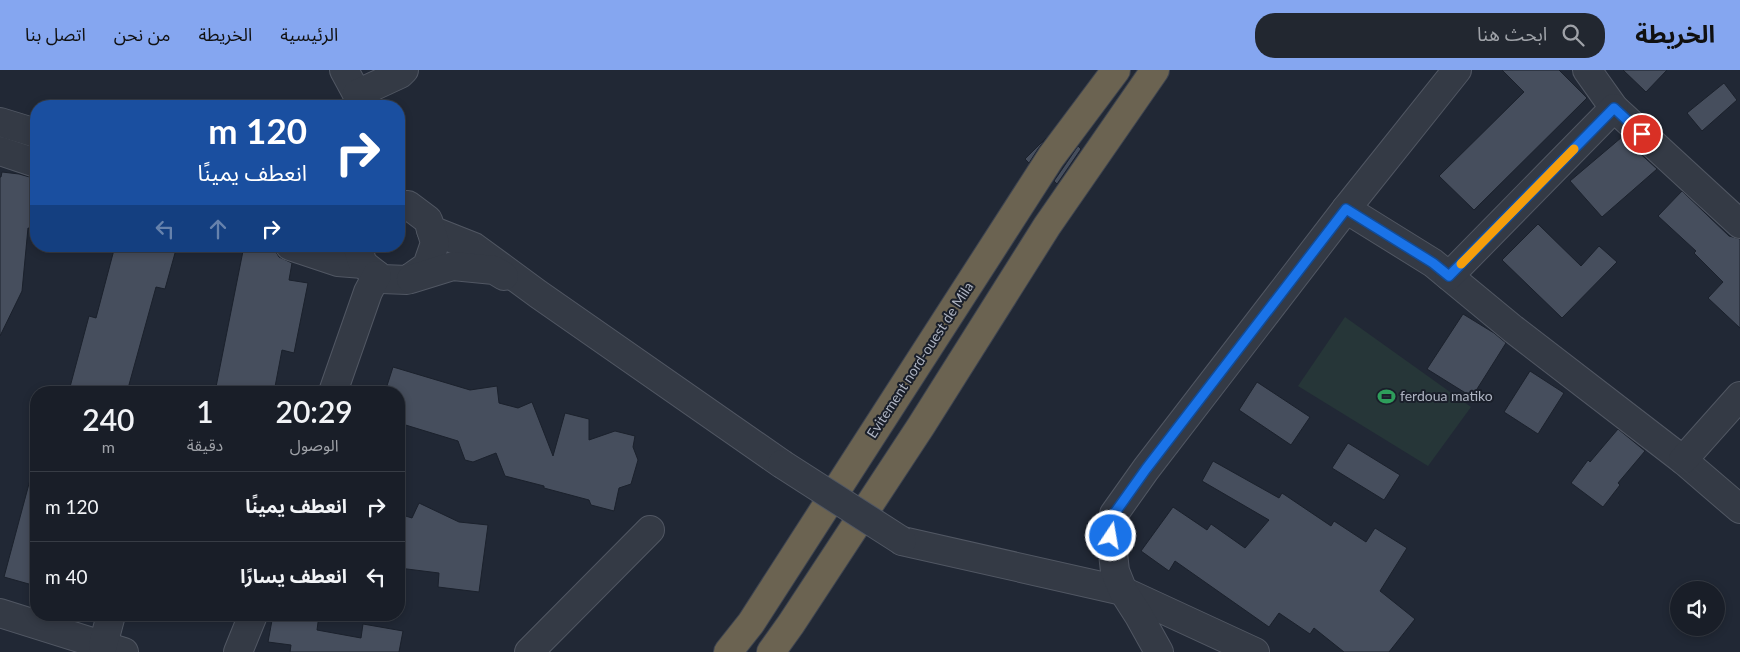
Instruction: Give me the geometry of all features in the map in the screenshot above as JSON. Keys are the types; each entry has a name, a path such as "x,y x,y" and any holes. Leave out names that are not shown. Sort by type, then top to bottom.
{"highway":[{"name":"Evitement nord-ouest de Mila","path":"728,652 751,623 1051,157 1116,70"},
{"path":"771,652 921,426 1047,226 1155,70"}],"street":[{"path":"344,70 360,100 404,70"},
{"path":"1158,652 1123,591 1115,571 1111,536 1114,514 1146,469 1346,209 1457,70"},
{"path":"1588,70 1614,108 1740,224"},
{"path":"1449,276 1614,108"},
{"path":"0,122 30,131"},
{"path":"0,151 30,161"},
{"path":"405,201 428,220 435,243 427,266 407,280"},
{"path":"1346,209 1433,263 1513,329 1683,460 1740,509"},
{"path":"431,230 474,247 538,294 782,464 902,541 1123,591 1255,652"},
{"path":"308,252 338,262 366,262 382,279 407,280 453,266 494,270 538,294"},
{"path":"336,386 368,292 366,262"},
{"path":"1683,460 1740,396"},
{"path":"529,652 650,530"},
{"path":"0,613 114,649 112,621"},
{"path":"238,652 251,621"}],"shaded area":[{"name":"ferdoua matiko","path":"1345,317 1471,407 1428,466 1298,386"}],"building":[{"path":"1502,70 1559,70 1587,98 1474,210 1439,176 1524,92"},
{"path":"1623,70 1667,70 1646,92"},
{"path":"1724,83 1737,100 1702,131 1687,113"},
{"path":"1622,137 1657,169 1602,217 1570,181"},
{"path":"1046,138 1038,149 1029,163 1025,159"},
{"path":"1078,146 1081,149 1057,184 1054,181"},
{"path":"2,172 30,177 30,228 28,228 22,291 0,336 0,177"},
{"path":"1682,191 1729,236 1740,239 1740,328 1708,298 1723,282 1694,253 1696,251 1658,216"},
{"path":"1538,224 1581,266 1599,246 1617,262 1562,318 1502,260"},
{"path":"113,252 175,252 165,289 156,287 129,386 70,386 89,316 96,318"},
{"path":"243,252 276,252 279,257 292,263 289,280 308,283 294,353 282,350 275,386 216,386"},
{"path":"1463,314 1494,333 1506,343 1472,397 1427,369"},
{"path":"393,367 470,390 497,386 499,403 518,408 532,402 553,456 565,413 589,419 589,440 615,431 635,436 633,447 638,460 631,484 619,488 614,511 591,505 589,500 505,476 496,453 473,462 465,460 458,441 405,425 405,386 387,386"},
{"path":"1530,371 1564,393 1538,434 1504,412"},
{"path":"1257,382 1310,417 1291,445 1239,410"},
{"path":"1618,429 1645,451 1618,483 1620,485 1603,507 1571,483 1588,460 1590,462"},
{"path":"1348,443 1400,475 1384,500 1332,468"},
{"path":"1213,461 1279,498 1282,493 1331,526 1334,521 1366,542 1375,528 1407,548 1380,591 1415,619 1389,652 1344,652 1314,628 1310,634 1279,613 1269,627 1175,561 1169,571 1141,551 1173,507 1207,530 1211,524 1245,548 1269,520 1202,481"},
{"path":"30,480 30,584 4,577"},
{"path":"419,503 459,522 488,525 479,592 438,587 439,573 405,569 405,516 412,518"},
{"path":"272,621 318,621 317,630 361,638 363,624 403,631 399,652 290,652 291,645 268,642"}],"slow traffic":[{"path":"1461,264 1574,149"}],"place":[{"name":"ferdoua matiko","path":"1386,396"}],"route":[{"path":"1111,536 1114,514 1146,469 1346,209 1433,263 1449,276 1614,108 1642,134"}]}
